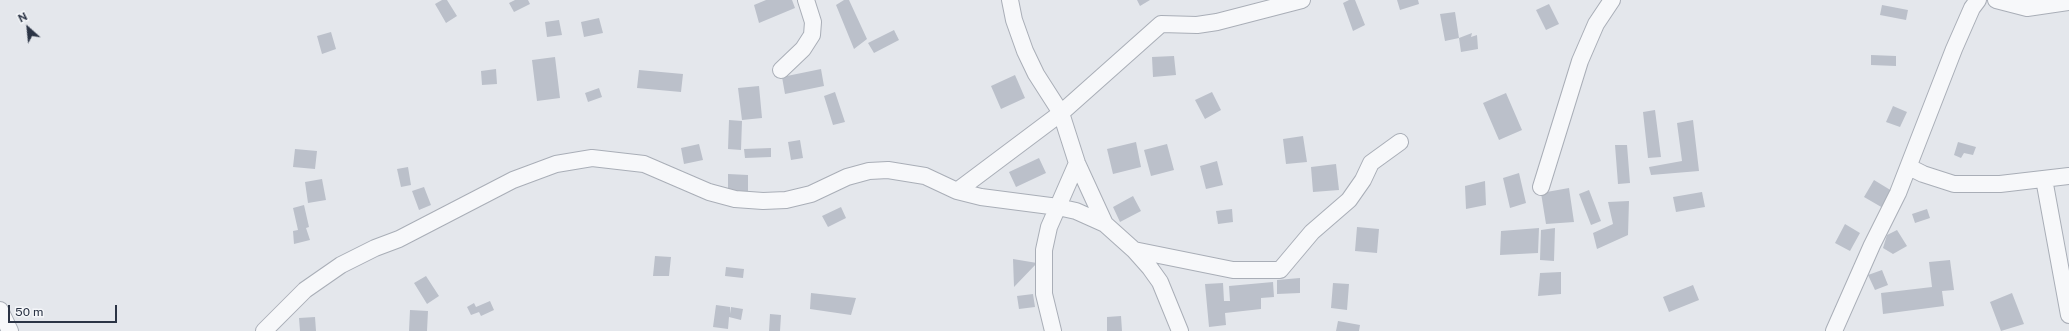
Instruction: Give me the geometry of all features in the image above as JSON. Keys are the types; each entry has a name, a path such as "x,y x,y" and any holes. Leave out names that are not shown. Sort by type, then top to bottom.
{"street":[{"path":"781,70 802,49 812,35 813,22 806,0"},
{"path":"1010,0 1014,20 1025,51 1036,74 1061,113 1077,163 1105,224"},
{"path":"957,191 1061,113 1161,24 1197,24 1217,22 1302,0"},
{"path":"1541,187 1580,60 1596,24 1612,0"},
{"path":"1834,331 1872,245 1909,167 1954,49 1972,8 1978,0"},
{"path":"1996,0 2027,8 2069,2"},
{"path":"1134,250 1233,270 1280,270 1312,232 1349,200 1363,180 1371,163 1400,142"},
{"path":"264,331 306,290 342,265 374,248 399,239 513,180 556,164 592,158 626,161 661,170 709,192 735,199 763,201 786,200 811,194 847,178 869,171 888,170 925,176 957,191 1013,202 1058,207 1090,216 1105,224 1134,250 1160,282 1180,331"},
{"path":"1053,331 1044,294 1043,277 1046,242 1049,227 1077,163"},
{"path":"1909,167 1923,174 1954,184 2000,184 2069,176"},
{"path":"2044,179 2069,315"},
{"path":"0,310 10,331"}],"building":[{"path":"442,0 447,0 457,16 446,23 435,4"},
{"path":"515,0 528,0 530,4 514,12 509,3"},
{"path":"766,0 792,0 795,8 759,23 754,5"},
{"path":"844,0 849,0 867,39 854,49 836,5"},
{"path":"1137,0 1150,0 1140,6"},
{"path":"1349,0 1355,0 1365,25 1353,31 1343,3"},
{"path":"1397,0 1418,0 1419,4 1400,10"},
{"path":"1549,4 1559,24 1546,30 1536,10"},
{"path":"1882,5 1908,10 1906,20 1880,15"},
{"path":"1455,12 1459,38 1445,41 1440,14"},
{"path":"599,18 603,33 584,37 581,22"},
{"path":"559,20 562,35 547,37 545,22"},
{"path":"894,30 899,40 874,53 868,43"},
{"path":"331,32 336,49 322,54 317,36"},
{"path":"1472,33 1471,37 1477,35 1478,49 1461,52 1459,38"},
{"path":"1871,55 1896,56 1896,66 1871,65"},
{"path":"1174,56 1176,75 1153,77 1152,57"},
{"path":"555,57 560,98 537,101 532,60"},
{"path":"496,69 497,84 482,85 481,71"},
{"path":"821,69 824,86 785,94 782,77"},
{"path":"639,70 683,74 681,92 637,88"},
{"path":"1015,75 1025,98 1001,109 991,86"},
{"path":"759,86 762,118 742,120 738,88"},
{"path":"599,88 602,97 588,102 585,93"},
{"path":"835,92 845,122 833,125 824,96"},
{"path":"1212,92 1221,110 1205,119 1195,100"},
{"path":"1506,93 1522,130 1499,140 1483,103"},
{"path":"1893,106 1907,112 1900,127 1886,122"},
{"path":"1655,110 1661,157 1648,158 1643,112"},
{"path":"729,120 742,121 741,150 728,149"},
{"path":"1693,120 1699,171 1651,175 1649,167 1682,161 1677,123"},
{"path":"1303,136 1307,162 1286,164 1283,139"},
{"path":"800,140 803,158 791,160 788,142"},
{"path":"1136,142 1141,167 1113,174 1107,149"},
{"path":"1958,142 1976,147 1973,155 1964,153 1961,158 1954,155"},
{"path":"699,144 703,160 684,164 681,148"},
{"path":"1167,144 1174,170 1151,176 1144,150"},
{"path":"1615,145 1627,145 1630,183 1618,184"},
{"path":"771,148 771,157 745,158 744,149"},
{"path":"295,149 317,151 315,169 293,167"},
{"path":"1039,158 1046,173 1016,187 1009,172"},
{"path":"1217,161 1223,185 1206,189 1200,166"},
{"path":"1336,164 1339,190 1313,192 1311,167"},
{"path":"408,167 411,185 401,187 397,169"},
{"path":"1519,173 1526,203 1510,208 1503,178"},
{"path":"728,174 748,175 748,194 728,193"},
{"path":"322,179 326,200 308,203 305,182"},
{"path":"1874,180 1892,191 1883,208 1864,197"},
{"path":"1485,181 1486,205 1466,209 1465,186"},
{"path":"424,187 431,205 419,210 412,191"},
{"path":"1569,188 1574,222 1546,224 1541,193"},
{"path":"1589,190 1601,221 1591,225 1579,194"},
{"path":"1702,192 1705,207 1676,212 1673,197"},
{"path":"1133,196 1141,211 1120,222 1113,207"},
{"path":"1629,201 1628,235 1597,249 1593,233 1613,224 1608,202"},
{"path":"304,205 309,227 306,228 310,240 294,244 293,231 298,230 293,208"},
{"path":"841,207 846,218 828,227 822,216"},
{"path":"1232,209 1233,222 1218,224 1216,211"},
{"path":"1927,209 1930,218 1915,223 1912,214"},
{"path":"1845,224 1860,233 1850,251 1835,243"},
{"path":"1357,227 1379,229 1377,253 1355,251"},
{"path":"1539,228 1538,253 1500,255 1501,231"},
{"path":"1555,228 1554,261 1540,260 1541,230"},
{"path":"1897,230 1907,246 1893,254 1883,248 1887,235"},
{"path":"655,256 671,257 669,276 653,276"},
{"path":"1013,259 1037,263 1014,287"},
{"path":"1950,260 1954,290 1942,291 1944,306 1883,314 1881,293 1932,287 1929,262"},
{"path":"726,267 744,269 743,278 725,276"},
{"path":"1882,270 1888,285 1875,290 1868,275"},
{"path":"1561,272 1561,294 1538,296 1540,273"},
{"path":"426,276 439,296 427,304 414,283"},
{"path":"1300,278 1300,293 1277,294 1277,280"},
{"path":"1273,282 1274,297 1261,298 1261,309 1225,313 1226,325 1209,327 1205,284 1223,283 1224,301 1230,301 1229,286"},
{"path":"1333,283 1349,284 1347,310 1331,308"},
{"path":"1693,285 1699,300 1669,312 1663,297"},
{"path":"811,293 856,298 851,315 810,309"},
{"path":"2012,293 2024,324 2001,331 1990,302"},
{"path":"1033,294 1035,307 1019,309 1017,296"},
{"path":"490,301 494,310 481,316 479,312 471,315 467,307 474,303 476,307"},
{"path":"716,305 730,307 730,314 731,307 743,309 741,320 729,317 728,329 713,327"},
{"path":"410,310 428,311 427,331 409,331"},
{"path":"770,314 781,315 780,331 769,331"},
{"path":"1121,316 1122,331 1107,331 1107,317"},
{"path":"315,317 316,331 300,331 299,318"},
{"path":"1338,321 1360,325 1359,331 1336,331"}]}
